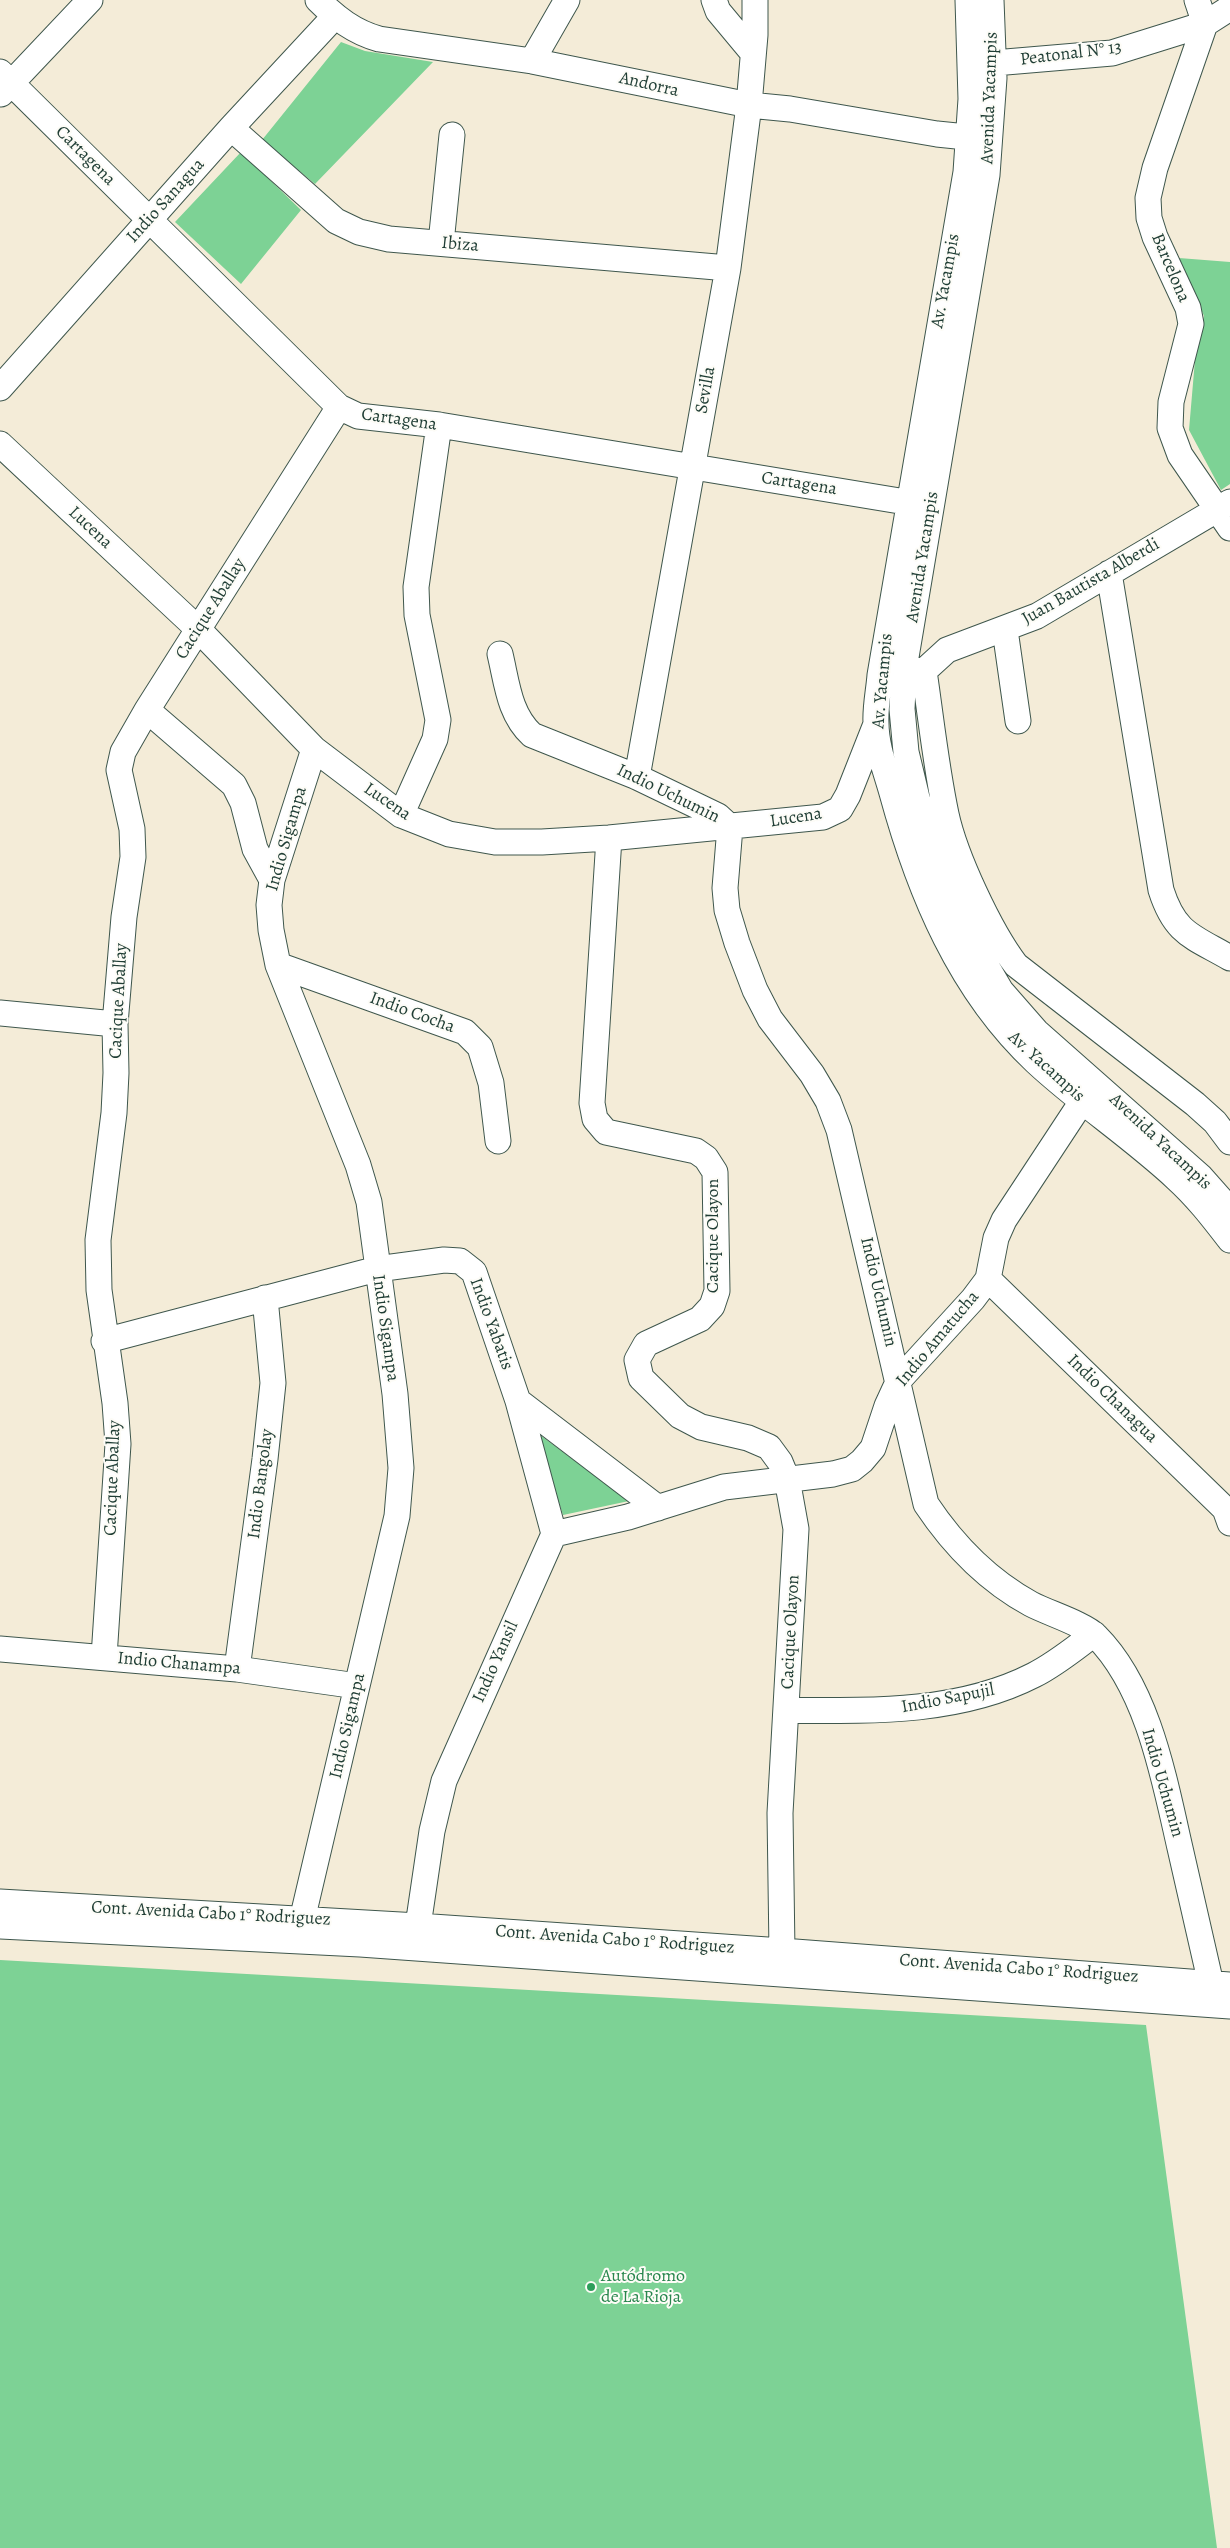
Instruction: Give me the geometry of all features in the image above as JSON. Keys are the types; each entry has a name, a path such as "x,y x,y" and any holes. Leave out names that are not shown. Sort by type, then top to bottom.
{"street":[{"path":"4,84 90,0"},
{"path":"532,61 567,0"},
{"path":"714,0 718,11 753,53"},
{"name":"Sevilla","path":"637,777 728,268 749,106 755,0"},
{"name":"Av. Yacampis","path":"968,0 971,98 980,139 966,172 920,504 880,674 876,724 881,752 900,824 922,886 975,992 1004,1030 1037,1063 1176,1177 1202,1203 1230,1240"},
{"name":"Avenida Yacampis","path":"980,139 994,63 992,0"},
{"path":"1197,0 1205,24"},
{"name":"Andorra","path":"327,8 362,35 379,39 532,61 749,106 790,109 980,139"},
{"name":"Indio Sanagua","path":"0,388 231,128 327,8"},
{"name":"Peatonal N° 13","path":"994,63 1112,53 1205,24 1230,8"},
{"name":"Barcelona","path":"1205,24 1155,168 1148,198 1149,218 1155,237 1188,308 1190,324 1171,402 1170,428 1180,454 1226,512"},
{"name":"Cartagena","path":"4,84 149,220 339,407 358,416 439,425 920,504"},
{"name":"Ibiza","path":"231,128 336,221 359,232 389,239 728,268"},
{"path":"441,244 452,135"},
{"name":"Cacique Aballay","path":"104,1657 118,1444 99,1290 98,1240 114,1113 116,1073 115,1024 124,917 133,858 132,829 119,770 123,752 148,710 339,407"},
{"path":"401,815 435,739 438,720 417,615 416,587 439,425"},
{"name":"Lucena","path":"0,444 198,629 314,749 401,815 450,834 495,842 542,842 609,838 823,817 840,809 848,795 876,724"},
{"name":"Avenida Yacampis","path":"920,504 914,670 902,709 906,752 917,798 949,891 980,955 1001,991 1036,1032 1186,1162 1230,1210"},
{"name":"Juan Bautista Alberdi","path":"914,670 947,650 968,641 1005,630 1037,616 1109,572 1226,512"},
{"path":"1109,572 1161,890 1168,913 1183,931 1230,958"},
{"path":"1005,630 1018,722"},
{"name":"Indio Uchumin","path":"500,654 512,706 522,726 532,735 637,777 718,816 730,826 725,888 727,910 754,990 770,1019 812,1074 828,1101 839,1130 899,1380 917,1470 926,1504 947,1535 971,1562 1001,1585 1031,1604 1094,1634 1115,1658 1132,1690 1161,1766 1220,1985"},
{"path":"914,670 946,814 958,854 1003,948 1016,965 1194,1104 1215,1122 1230,1142"},
{"path":"148,710 234,785 243,803 255,849 272,880"},
{"name":"Indio Sigampa","path":"302,1920 396,1516 401,1468 395,1394 369,1202 358,1165 278,965 269,914 272,880 314,749"},
{"name":"Cacique Olayon","path":"609,838 592,1103 595,1119 606,1132 696,1151 706,1158 715,1172 717,1291 715,1298 712,1306 700,1318 646,1344 637,1360 641,1378 680,1416 701,1427 748,1438 769,1447 780,1462 787,1479 796,1529 780,1813 782,1951"},
{"name":"Indio Cocha","path":"278,965 465,1032 480,1047 492,1083 498,1141"},
{"path":"0,1012 115,1024"},
{"name":"Indio Amatucha","path":"554,1534 658,1508 724,1487 833,1474 852,1469 862,1461 873,1448 887,1406 899,1380 973,1299 988,1279 996,1238 1004,1220 1083,1100"},
{"name":"Indio Yabatis","path":"104,1341 377,1269 444,1260 460,1261 474,1272 518,1401"},
{"name":"Indio Chanagua","path":"988,1279 1228,1513"},
{"name":"Indio Bangolay","path":"237,1669 273,1383 265,1298"},
{"path":"518,1401 658,1508"},
{"path":"518,1401 554,1534"},
{"name":"Indio Yansil","path":"418,1926 432,1831 444,1781 554,1534"},
{"name":"Indio Sapujil","path":"787,1710 883,1711 916,1708 963,1699 1005,1688 1034,1675 1094,1634"},
{"name":"Indio Chanampa","path":"0,1649 237,1669 357,1686"},
{"name":"Cont. Avenida Cabo 1° Rodriguez","path":"0,1902 418,1926 782,1951 1220,1985"},
{"name":"Cont. Avenida Cabo 1° Rodriguez","path":"0,1926 370,1945 1230,2006"}],"green space":[{"path":"341,42 365,51 433,62 315,184 262,140"},
{"path":"241,152 301,210 241,284 175,222"},
{"path":"1179,258 1230,262 1230,484 1221,490 1189,430 1195,360 1204,316"},
{"path":"536,1432 629,1501 563,1515"},
{"name":"Autódromo de La Rioja","path":"0,1960 1146,2025 1217,2548 0,2548"}],"place":[{"name":"Autódromo de La Rioja","path":"591,2287"}]}
